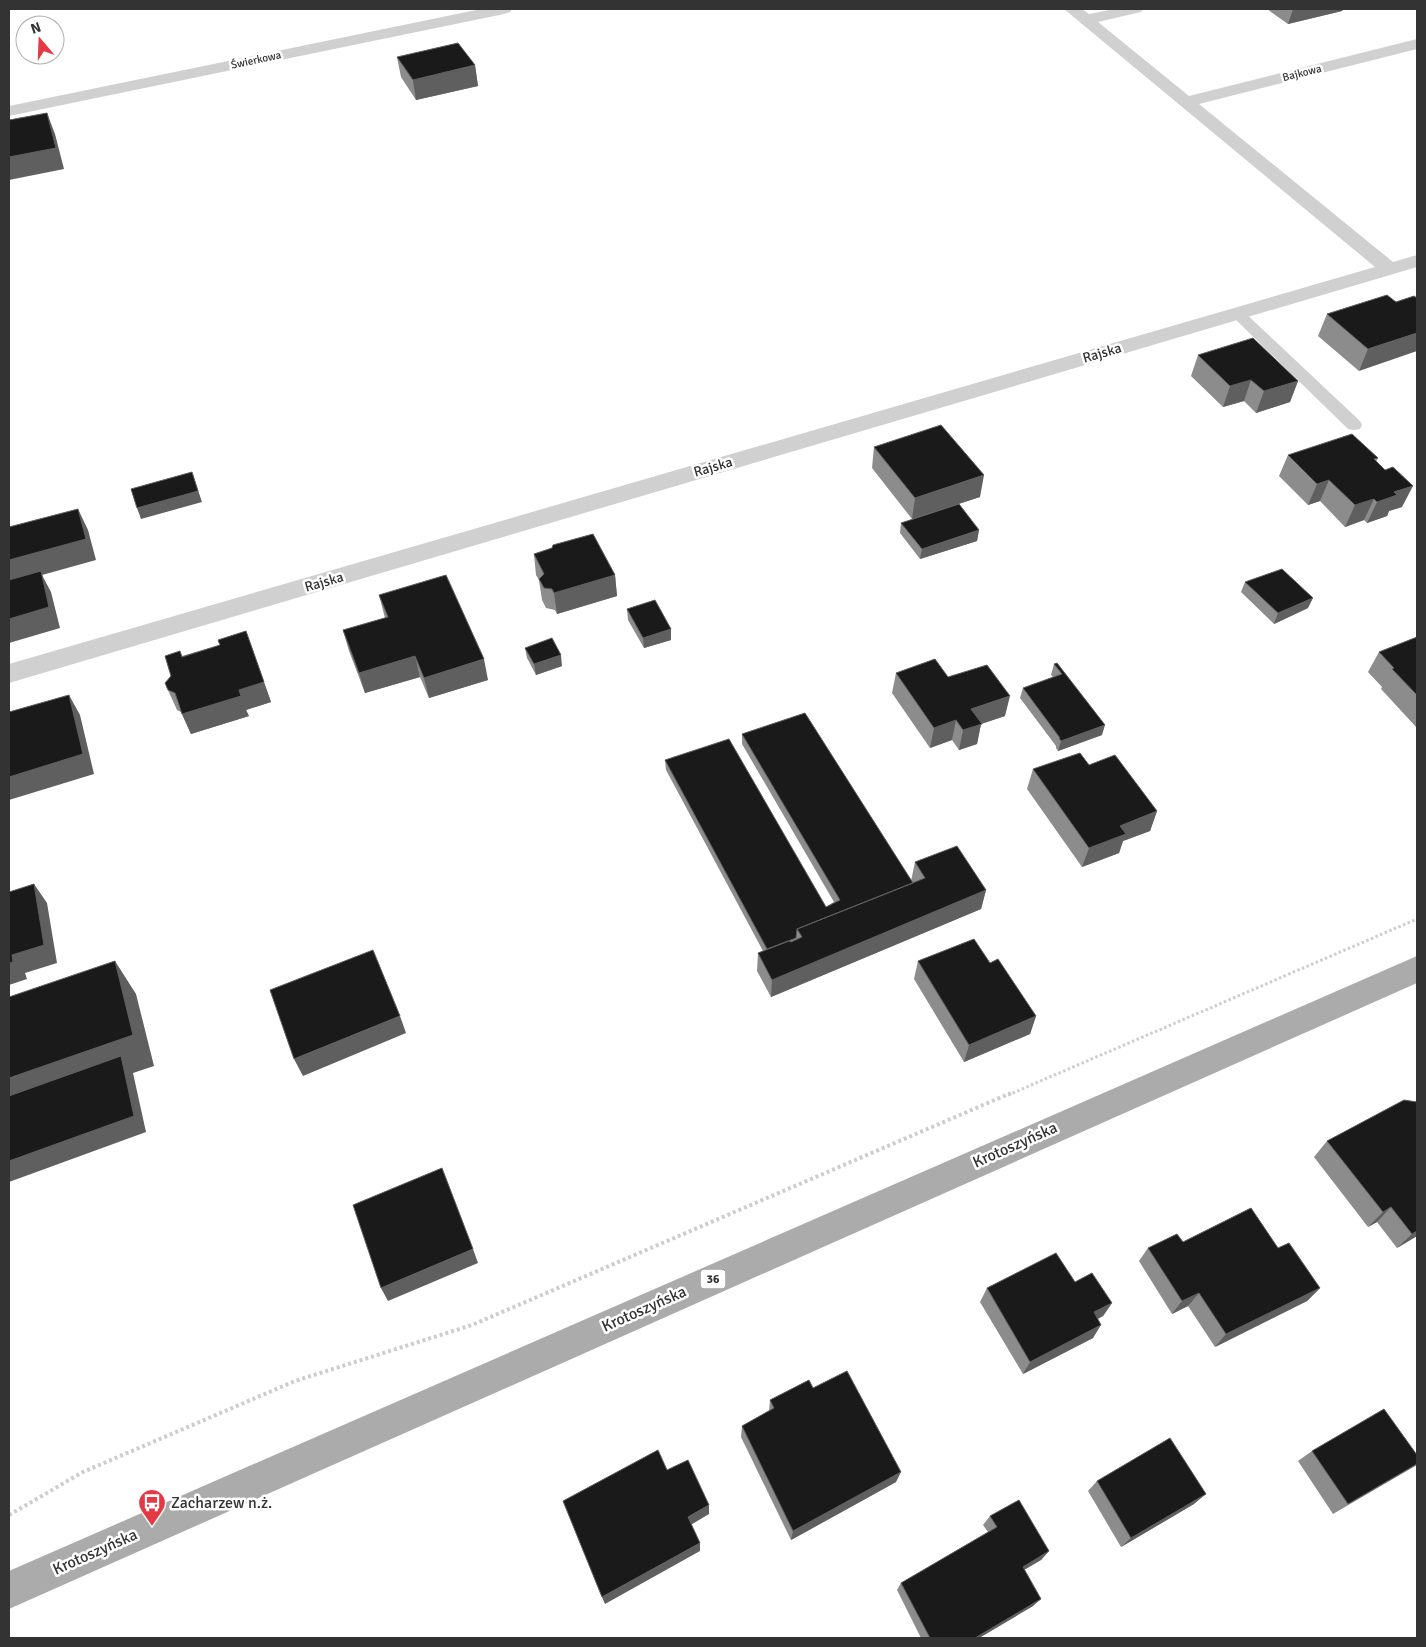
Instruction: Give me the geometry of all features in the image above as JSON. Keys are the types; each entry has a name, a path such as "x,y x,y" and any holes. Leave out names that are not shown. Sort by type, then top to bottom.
{"main road":[{"name":"Krotoszyńska","path":"9,1590 1417,968"}],"street":[{"name":"Świerkowa","path":"9,111 504,9"},
{"path":"1079,14 1136,9"},
{"path":"1079,14 1390,268"},
{"name":"Bajkowa","path":"1186,102 1417,44"},
{"name":"Rajska","path":"9,674 1417,261"}],"lane":[{"path":"1238,313 1354,424"}],"path":[{"path":"9,1514 83,1472 295,1381 472,1325 1417,919"}],"building":[{"path":"458,43 475,65 413,80 397,57"},
{"path":"47,113 56,148 9,157 9,120"},
{"path":"1387,295 1396,302 1414,296 1417,298 1417,333 1368,349 1327,314"},
{"path":"1253,338 1298,381 1264,391 1251,380 1230,386 1198,355"},
{"path":"941,425 984,475 915,498 874,447"},
{"path":"1352,434 1378,458 1374,459 1385,470 1393,467 1413,486 1394,492 1397,495 1377,502 1374,499 1355,505 1329,480 1317,484 1288,455"},
{"path":"192,472 198,491 137,508 131,489"},
{"path":"959,504 979,530 922,549 901,523"},
{"path":"78,509 86,539 9,560 9,527"},
{"path":"593,534 615,575 554,593 552,589 544,588 539,579 544,574 534,554 552,548 553,545"},
{"path":"1282,569 1313,598 1278,613 1245,582"},
{"path":"41,571 49,607 9,619 9,580"},
{"path":"446,575 484,659 424,678 415,656 359,673 343,630 388,617 379,595"},
{"path":"655,600 671,629 643,638 627,609"},
{"path":"246,631 264,682 239,690 241,696 182,714 175,693 168,690 165,683 171,676 165,656 180,651 182,657 220,645 218,640"},
{"path":"1417,637 1417,695 1392,669 1394,668 1379,652"},
{"path":"552,638 561,655 534,664 525,648"},
{"path":"935,659 948,677 987,665 1010,696 971,709 982,724 963,730 956,720 934,728 896,673"},
{"path":"1057,663 1105,725 1061,741 1023,688 1062,674 1054,664"},
{"path":"69,695 83,754 9,777 9,712"},
{"path":"805,713 913,883 797,929 796,938 767,949 665,760 729,739 826,907 840,900 742,734"},
{"path":"1080,753 1089,765 1115,755 1157,811 1120,826 1126,834 1089,848 1033,769"},
{"path":"957,846 986,890 772,980 758,953 802,937 797,929 925,878 915,862"},
{"path":"34,884 44,945 12,955 13,962 9,963 9,892"},
{"path":"974,939 990,963 998,959 1036,1016 969,1045 918,961"},
{"path":"373,950 400,1016 294,1059 270,990"},
{"path":"115,961 133,1035 9,1078 9,997"},
{"path":"121,1056 134,1116 9,1161 9,1096"},
{"path":"1404,1100 1417,1102 1417,1231 1412,1234 1391,1207 1383,1212 1327,1141"},
{"path":"442,1168 473,1249 381,1288 353,1205"},
{"path":"1251,1208 1278,1248 1289,1243 1320,1288 1226,1334 1199,1293 1182,1301 1148,1248 1177,1234 1183,1242"},
{"path":"1056,1253 1075,1282 1092,1273 1112,1303 1094,1312 1101,1325 1030,1362 987,1288"},
{"path":"847,1371 901,1472 793,1531 742,1426 774,1408 770,1400 809,1380 813,1388"},
{"path":"1384,1409 1417,1455 1417,1464 1348,1504 1312,1451"},
{"path":"1170,1438 1206,1494 1131,1538 1097,1481"},
{"path":"658,1450 667,1470 688,1460 709,1505 688,1517 700,1543 602,1597 563,1501"},
{"path":"1019,1500 1049,1551 1023,1567 1041,1599 975,1638 930,1638 901,1583 997,1527 990,1516"}],"place":[{"name":"Zacharzew n.ż.","path":"152,1527"}]}
